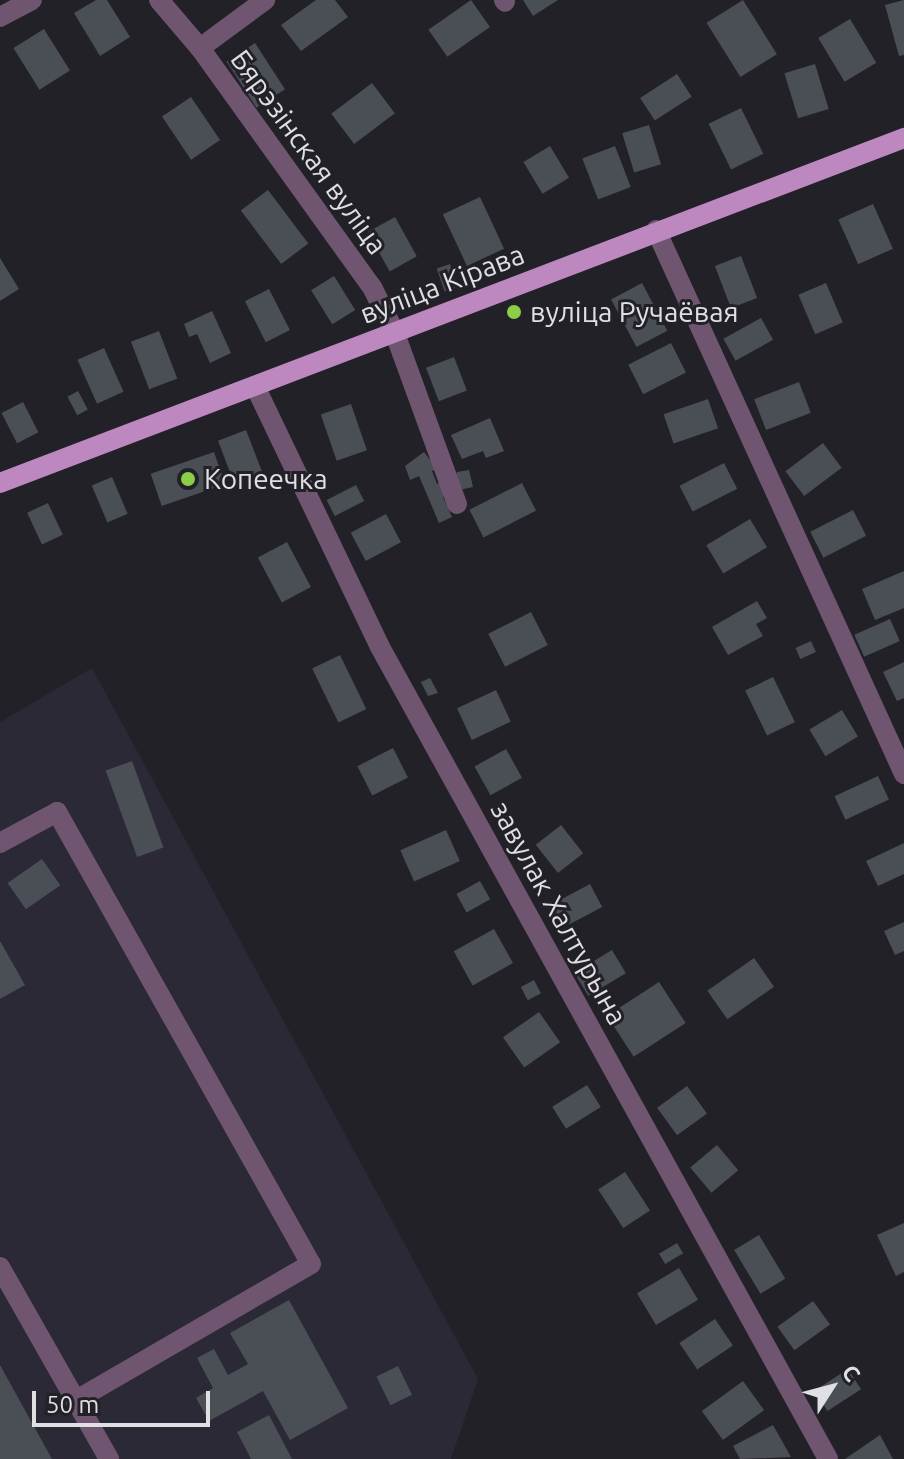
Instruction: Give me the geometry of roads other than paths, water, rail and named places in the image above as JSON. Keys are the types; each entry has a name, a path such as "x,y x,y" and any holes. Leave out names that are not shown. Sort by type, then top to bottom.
{"main road":[{"name":"вуліца Кірава","path":"0,483 656,230 904,138"}],"street":[{"path":"0,17 32,0"},
{"name":"Бярэзінская вуліца","path":"159,0 200,48 372,287 394,331 457,504"},
{"name":"Бярэзінская вуліца","path":"200,48 265,0"},
{"path":"656,230 904,774"},
{"name":"завулак Халтурына","path":"255,386 380,647 828,1459"},
{"path":"0,843 57,812 311,1264 76,1400"},
{"path":"0,1267 109,1459"}],"place":[{"name":"вуліца Ручаёвая","path":"514,312"},
{"name":"Копеечка","path":"188,479"}]}
